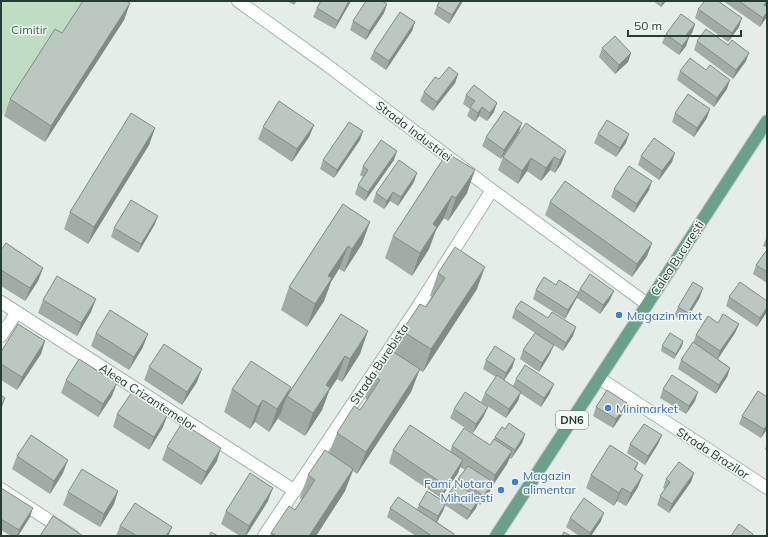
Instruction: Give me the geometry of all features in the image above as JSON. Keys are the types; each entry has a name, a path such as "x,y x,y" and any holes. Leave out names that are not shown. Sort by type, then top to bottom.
{"main road":[{"name":"Calea București","path":"496,536 767,121"}],"street":[{"name":"Strada Industriei","path":"238,1 327,65 492,190 647,304"},
{"name":"Strada Burebista","path":"264,536 419,305 492,190"},
{"name":"Aleea Crizantemelor","path":"1,302 210,438 295,491"},
{"path":"1,336 17,312"},
{"name":"Strada Brazilor","path":"599,378 767,488"},
{"path":"1,489 73,536"}],"green space":[{"name":"Cimitir","path":"1,1 85,1 1,117"}],"building":[{"path":"83,1 126,1 130,3 51,126 10,99 55,29 62,33"},
{"path":"321,1 349,1 338,21 317,8"},
{"path":"366,1 382,1 387,4 369,31 353,21"},
{"path":"440,1 461,1 452,15 437,6"},
{"path":"705,1 718,1 742,18 732,33 698,9"},
{"path":"739,1 767,1 764,5 767,7 767,12 763,18"},
{"path":"400,12 415,22 389,61 374,51"},
{"path":"681,14 695,24 686,35 689,37 682,46 666,34"},
{"path":"706,29 728,45 732,40 749,53 736,70 697,41"},
{"path":"615,36 631,53 619,65 602,48"},
{"path":"690,58 706,70 710,65 730,80 717,98 680,71"},
{"path":"449,67 458,74 437,102 424,92 435,77 439,79"},
{"path":"474,85 497,103 490,113 482,107 478,113 470,107 475,101 466,95"},
{"path":"688,94 710,109 697,128 675,113"},
{"path":"279,101 314,125 297,149 263,127"},
{"path":"504,111 522,123 504,150 486,137"},
{"path":"131,113 155,128 94,227 70,212"},
{"path":"607,120 629,134 620,148 598,134"},
{"path":"349,122 363,131 337,170 323,160"},
{"path":"526,123 566,151 560,160 554,157 546,168 531,158 522,171 503,157"},
{"path":"654,138 675,153 662,171 641,156"},
{"path":"381,140 397,151 368,192 358,185 368,170 363,166"},
{"path":"447,153 475,170 456,198 452,196 433,224 437,227 420,253 393,236"},
{"path":"399,160 417,173 401,197 393,192 387,201 376,193"},
{"path":"629,166 652,181 637,204 614,189"},
{"path":"565,181 652,243 637,264 550,202"},
{"path":"131,200 158,216 141,244 114,228"},
{"path":"343,204 370,222 352,249 348,246 328,276 332,278 315,304 289,287"},
{"path":"6,243 43,268 30,288 1,270 1,250"},
{"path":"455,247 485,267 431,349 402,331 420,304 426,307 445,278 438,273"},
{"path":"767,251 767,272 756,265"},
{"path":"590,274 614,291 603,305 580,289"},
{"path":"57,276 96,299 81,323 43,300"},
{"path":"544,277 556,285 559,280 579,293 568,310 536,290"},
{"path":"693,282 703,288 688,313 678,307"},
{"path":"740,282 767,301 767,307 760,318 729,297"},
{"path":"521,301 548,318 552,312 576,327 566,343 515,309"},
{"path":"110,310 148,334 134,357 96,333"},
{"path":"341,314 368,331 350,359 345,356 326,385 330,388 313,413 287,396"},
{"path":"723,314 739,324 720,351 696,335 708,316 718,323"},
{"path":"18,324 45,341 22,377 1,364 1,352"},
{"path":"535,333 554,345 542,363 523,350"},
{"path":"670,333 683,341 676,354 662,346"},
{"path":"693,342 730,368 719,385 681,360"},
{"path":"164,344 202,369 187,392 149,367"},
{"path":"495,346 515,359 506,373 486,360"},
{"path":"390,350 420,369 366,452 337,433 354,406 360,410 380,380 373,376"},
{"path":"79,359 117,383 103,404 66,380"},
{"path":"251,361 291,387 277,409 263,400 258,407 232,389"},
{"path":"525,365 554,384 544,398 516,379"},
{"path":"497,375 521,392 509,409 485,393"},
{"path":"672,375 698,392 689,406 663,389"},
{"path":"607,390 627,403 616,419 596,407"},
{"path":"758,391 767,397 767,425 764,429 742,416"},
{"path":"132,392 168,414 154,437 117,414"},
{"path":"465,392 488,407 476,424 454,409"},
{"path":"1,395 5,398 1,406"},
{"path":"182,423 221,448 206,472 167,447"},
{"path":"509,423 525,434 515,450 495,437 502,427 505,429"},
{"path":"644,424 662,435 648,456 630,444"},
{"path":"410,425 463,460 446,486 393,450"},
{"path":"464,428 490,445 494,439 512,451 495,475 452,446"},
{"path":"31,435 68,460 54,481 17,456"},
{"path":"610,445 638,463 634,469 643,475 631,493 622,488 619,493 591,475"},
{"path":"325,450 353,469 309,536 277,536 271,533 289,506 295,510 315,480 308,475"},
{"path":"679,462 694,473 672,504 660,496 670,482 666,479"},
{"path":"468,466 493,482 484,496 458,479"},
{"path":"82,469 118,491 104,514 68,492"},
{"path":"250,473 273,488 249,526 226,511"},
{"path":"456,483 479,499 471,511 447,496"},
{"path":"1,488 33,508 19,530 1,519"},
{"path":"427,491 446,503 438,516 419,505"},
{"path":"398,497 454,534 453,536 432,536 390,508"},
{"path":"584,498 604,513 590,533 570,518"},
{"path":"135,503 172,527 166,536 137,536 120,526"},
{"path":"53,516 83,536 40,536"},
{"path":"739,524 753,534 752,536 731,536"},
{"path":"211,532 218,536 209,536"},
{"path":"564,532 571,536 562,536"}],"place":[{"name":"Magazin mixt","path":"619,315"},
{"name":"Minimarket","path":"608,408"},
{"name":"Magazin alimentar","path":"515,482"},
{"name":"Fami Notara Mihailesti","path":"501,490"}]}
